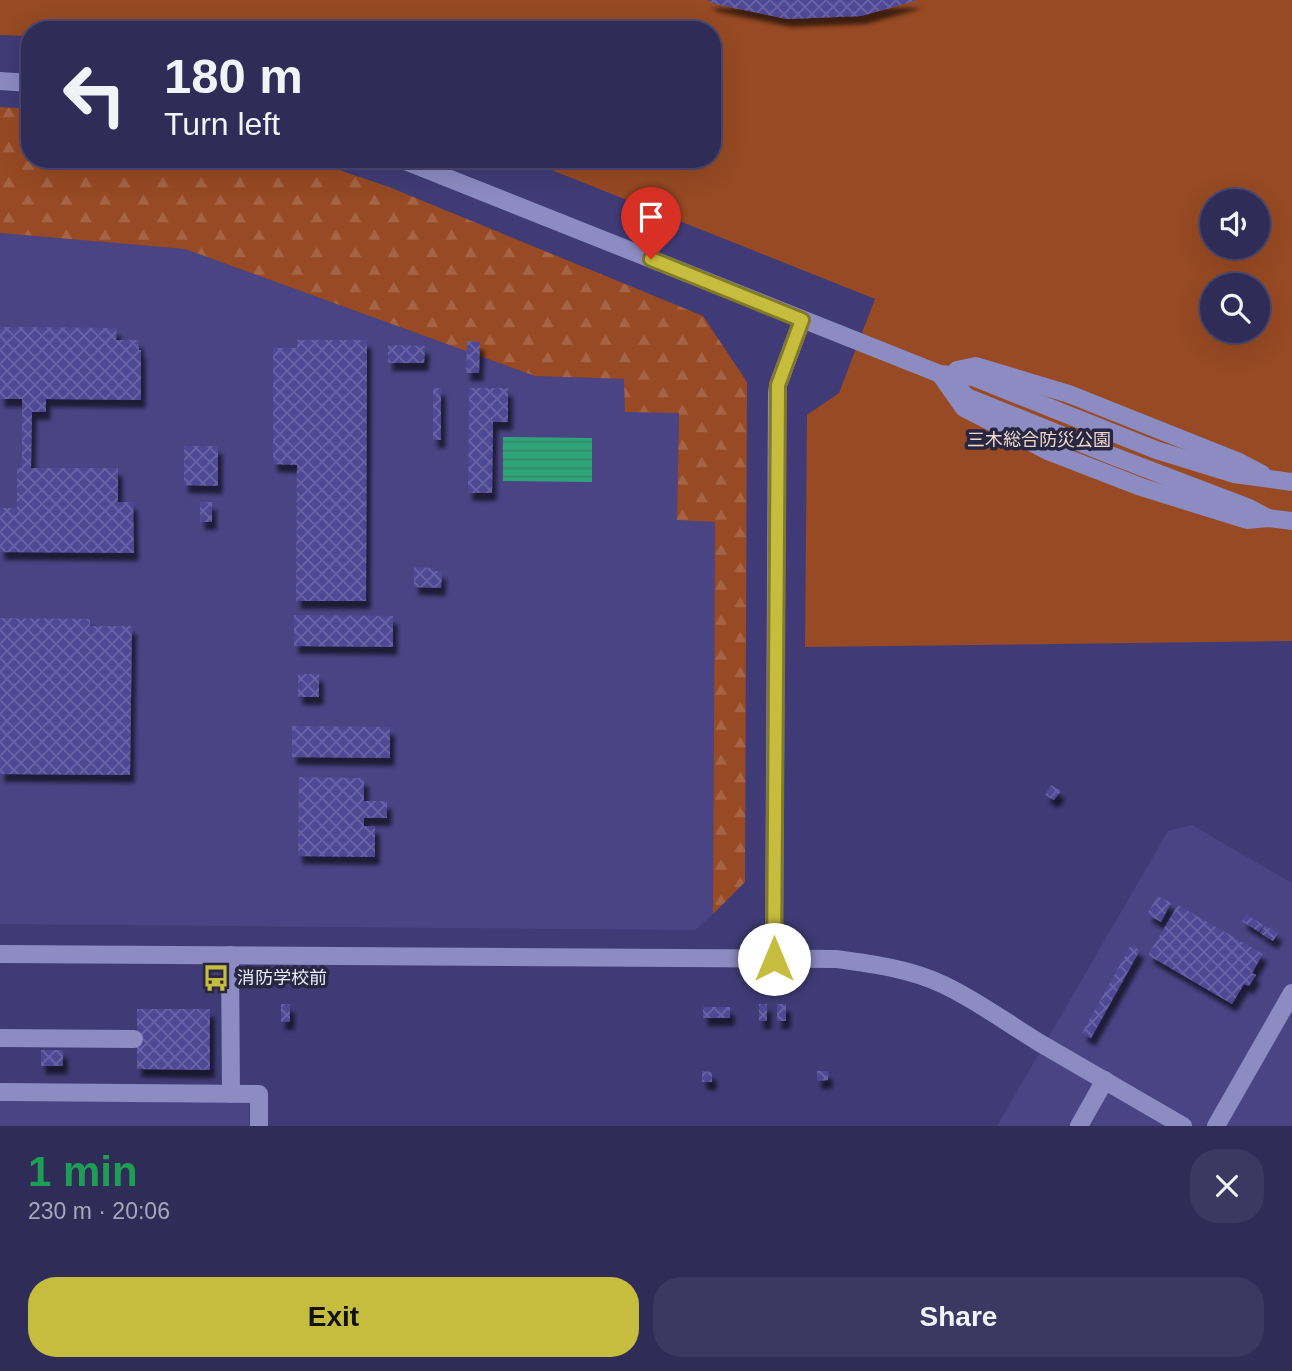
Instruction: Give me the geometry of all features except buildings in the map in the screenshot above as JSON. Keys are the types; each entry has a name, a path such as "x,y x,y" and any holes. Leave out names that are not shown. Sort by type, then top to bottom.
{"street":[{"path":"0,81 21,82"},
{"path":"422,168 940,374 964,408 1048,451 1141,487 1247,520 1292,521"},
{"path":"774,959 778,385 802,320"},
{"path":"940,374 976,366 1069,394 1237,460 1274,481 1292,482"},
{"path":"0,954 836,959 910,972 942,984 974,1000 1044,1045 1183,1126"},
{"path":"230,956 231,1094"},
{"path":"1216,1126 1292,993"},
{"path":"0,1038 134,1039"},
{"path":"1079,1126 1105,1080"},
{"path":"0,1093 259,1094 259,1126"}],"shaded area":[{"path":"0,233 185,249 535,376 625,379 625,412 679,412 677,519 715,521 713,914 695,930 0,924"},
{"path":"503,437 592,438 592,482 503,481"},
{"path":"1192,825 1292,883 1292,1126 997,1126 1168,831"},
{"path":"0,1101 249,1103 249,1126 0,1126"}],"green space":[{"name":"三木総合防災公園","path":"0,0 1292,0 1292,641 805,647 807,415 839,393 875,299 547,168 721,168 721,21 21,21 21,36 0,35"},
{"path":"0,107 21,108 21,168 333,168 389,187 703,316 747,382 745,882 713,914 715,522 677,520 679,413 625,412 624,379 535,376 185,249 0,233"}],"place":[{"name":"消防学校前","path":"216,978"}],"route":[{"path":"651,259 802,320 778,385 774,959"}]}
